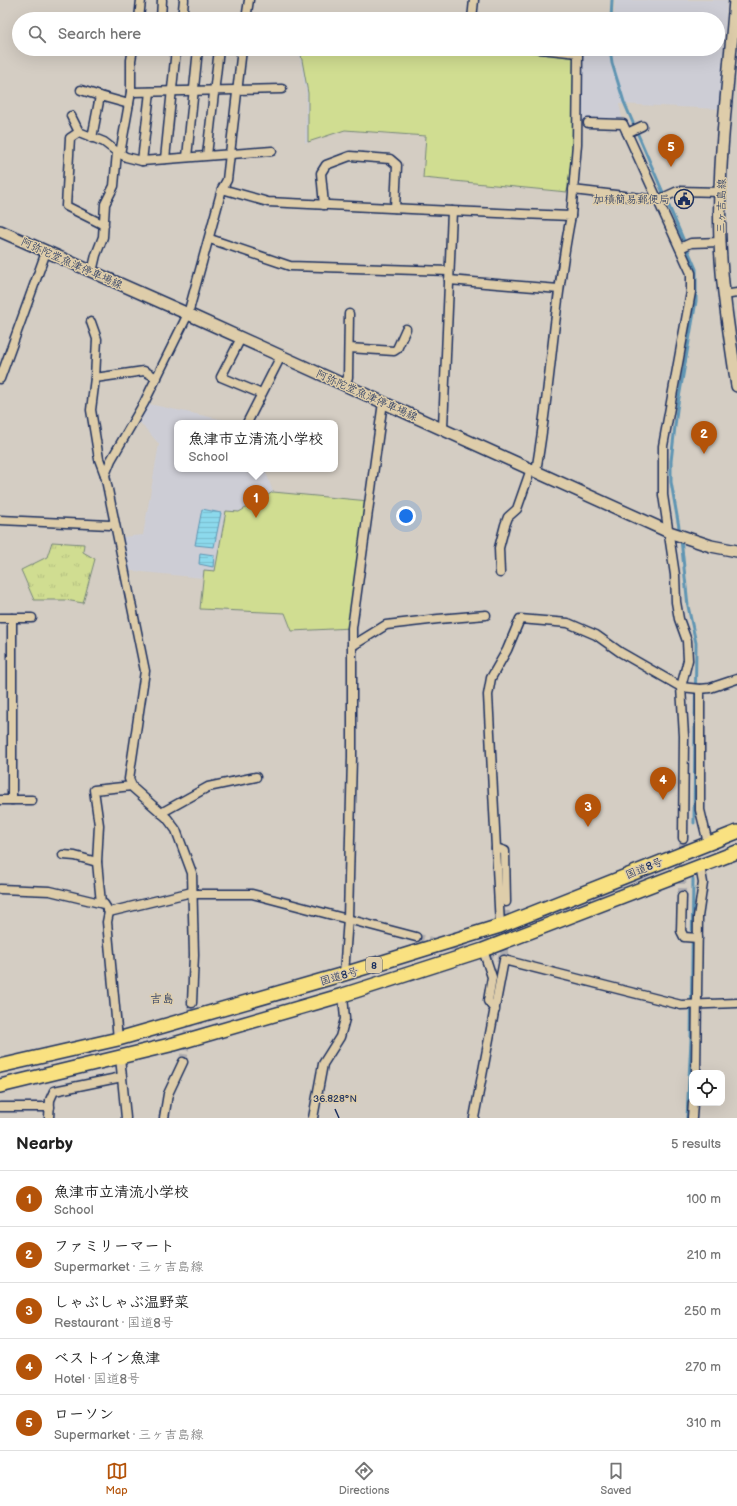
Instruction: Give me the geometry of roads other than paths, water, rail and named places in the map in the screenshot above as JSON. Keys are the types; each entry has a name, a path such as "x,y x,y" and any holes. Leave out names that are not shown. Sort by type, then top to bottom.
{"highway":[{"name":"国道8号","path":"0,1066 118,1039 344,974 500,926 737,832"},
{"name":"国道8号","path":"0,1086 174,1044 343,995 483,950 737,852"}],"main road":[{"name":"三ヶ吉島線","path":"735,0 720,192 720,242 724,294 737,386"},
{"name":"阿弥陀堂魚津停車場線","path":"0,231 442,428 670,532 711,546 737,552"}],"street":[{"path":"140,12 141,0"},
{"path":"161,12 162,0"},
{"path":"183,12 184,0"},
{"path":"247,12 249,0"},
{"path":"473,12 474,0"},
{"path":"92,272 96,255 103,237 105,204 114,186 118,153 131,92 132,56"},
{"path":"165,159 175,56"},
{"path":"187,157 197,56"},
{"path":"207,155 218,56"},
{"path":"105,475 111,460 157,378 188,314 210,239 222,189 227,180 241,56"},
{"path":"500,573 499,548 505,525 508,517 517,509 534,470 548,397 562,261 571,216 577,144 578,56"},
{"path":"131,92 282,89"},
{"path":"81,90 129,104"},
{"path":"142,161 150,92"},
{"path":"92,138 100,96"},
{"path":"71,116 79,132 104,142 118,153 142,161 230,153 272,151"},
{"path":"588,123 623,124 691,273 691,292 663,446 663,495 670,532 676,602 687,647 688,660 681,687 684,736 683,838"},
{"path":"627,133 642,126"},
{"path":"79,132 70,138 66,206 104,225"},
{"path":"324,205 321,173 326,165 350,156 390,159 397,165 395,208"},
{"path":"222,189 268,202 571,216"},
{"path":"573,190 658,200 678,191 720,192"},
{"path":"442,428 452,211"},
{"path":"210,239 290,266 449,271"},
{"path":"680,248 691,242 720,242"},
{"path":"0,379 46,252"},
{"path":"448,280 559,289"},
{"path":"724,294 737,293"},
{"path":"345,385 348,377 350,314"},
{"path":"90,322 97,339 95,378 91,410 99,458 105,475 145,671 129,779 132,786 161,813 176,830 185,850 192,873 194,954 192,1003"},
{"path":"349,348 394,351 397,349 406,329"},
{"path":"241,338 221,377 257,392"},
{"path":"249,420 281,356"},
{"path":"95,378 144,371 157,378"},
{"path":"344,974 348,918 354,601 383,402"},
{"path":"0,520 110,525 114,523"},
{"path":"352,646 386,625 486,615"},
{"path":"0,618 32,618"},
{"path":"12,618 12,800"},
{"path":"500,926 488,695 490,678 507,650 520,619 568,623 596,635 626,655 681,687 710,688 737,679"},
{"path":"700,688 700,810 708,843"},
{"path":"161,813 208,787 256,777"},
{"path":"101,903 97,862 98,825 94,790 132,786"},
{"path":"0,800 32,800"},
{"path":"496,848 505,851 506,902"},
{"path":"64,855 75,856 97,862"},
{"path":"696,1070 698,916 703,883 700,866"},
{"path":"0,889 50,891 104,904 109,912 108,922 118,1039"},
{"path":"109,912 192,892 195,894 252,894 416,937"},
{"path":"682,896 680,931 684,937 698,938"},
{"path":"483,950 492,977 488,1001 495,1010"},
{"path":"474,1118 504,960 681,1005 737,1003"},
{"path":"313,1118 323,1064 340,1037 345,1019 343,995"},
{"path":"120,1057 126,1118"},
{"path":"164,1118 168,1094 183,1062"},
{"path":"49,1118 50,1100 54,1091 122,1077"},
{"path":"692,1118 693,1106"},
{"path":"0,1107 50,1107"}],"water":[{"path":"202,509 221,513 214,547 195,545"},
{"path":"200,553 214,555 213,567 199,564"}],"waterway":[{"path":"611,12 612,0"},
{"path":"611,56 624,102 696,269 696,301 677,409 671,461 671,482 680,533"},
{"path":"681,539 688,606 696,643 694,823"},
{"path":"687,1118 691,1040 693,879"}],"tunnel":[{"path":"682,896 683,838"},
{"path":"416,937 504,960 506,902"},
{"path":"183,1062 192,1003"}],"place":[{"name":"ローソン","path":"671,167"},
{"name":"加積簡易郵便局","path":"684,199"},
{"name":"ファミリーマート","path":"704,454"},
{"name":"魚津市立清流小学校","path":"256,518"},
{"name":"ベストイン魚津","path":"663,800"},
{"name":"しゃぶしゃぶ温野菜","path":"588,827"}],"district":[{"name":"吉島","path":"162,999"}]}
